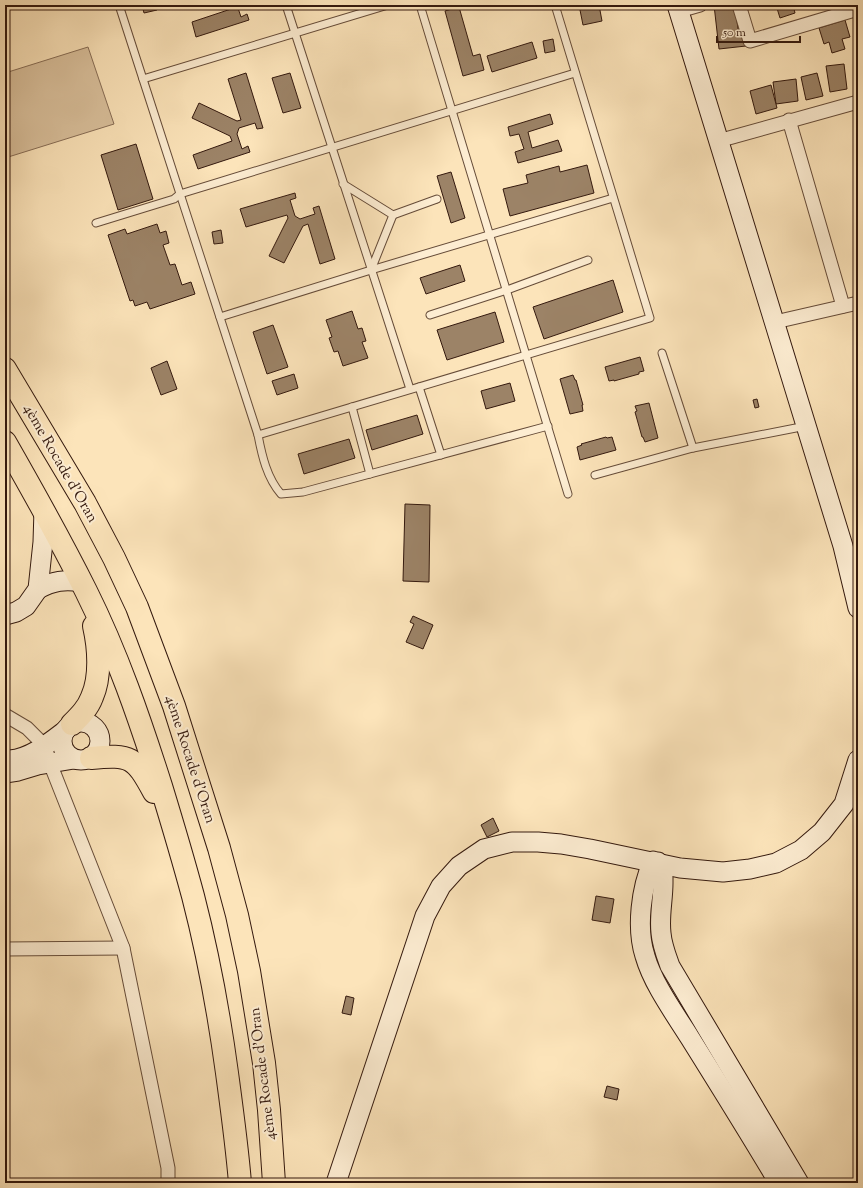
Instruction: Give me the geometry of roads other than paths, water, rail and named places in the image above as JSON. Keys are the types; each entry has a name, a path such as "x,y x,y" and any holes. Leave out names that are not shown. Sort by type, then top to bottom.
{"highway":[{"name":"4ème Rocade d'Oran","path":"5,369 85,503 114,558 137,607 174,706 220,848 249,971 264,1063 274,1183"},
{"path":"5,442 44,510 83,586 126,686 149,750 176,834 193,897 220,1021 240,1183"},
{"path":"69,727 85,711 92,697 97,676 97,647 95,631 83,586"},
{"path":"83,759 120,756 135,763 144,774 176,834"}],"main road":[{"path":"678,8 843,546 858,608"},
{"path":"5,615 16,612 26,606 38,589 43,550 44,510"},
{"path":"38,589 59,580 70,580 83,586"},
{"path":"5,760 48,754 83,759 96,754 100,748 100,735 91,725 85,722 78,722 69,727 48,754 5,773"},
{"path":"69,727 63,735 63,747 66,752 83,759"},
{"path":"336,1183 425,916 441,886 460,866 484,849 512,842 561,844 680,868 723,872 750,869 776,863 801,850 822,832 844,804 858,760"},
{"path":"620,855 633,866 644,886"},
{"path":"656,862 644,886 642,907 642,941 644,956 649,968 681,1024 779,1183"},
{"path":"656,862 663,877 663,895 660,921 661,934 663,946 670,966 799,1183"},
{"path":"663,895 668,888 680,878 694,871 702,870"}],"street":[{"path":"678,8 700,5"},
{"path":"739,5 750,41 858,9"},
{"path":"718,141 858,102"},
{"path":"789,120 843,306"},
{"path":"775,322 858,303"},
{"path":"5,715 27,728 48,754 123,948 168,1168 168,1183"},
{"path":"5,949 123,948"}],"lane":[{"path":"119,5 258,435 263,456 273,485 281,494 304,492 548,426"},
{"path":"286,5 410,389"},
{"path":"143,79 388,5"},
{"path":"420,5 527,354 568,494"},
{"path":"258,435 650,318 555,5"},
{"path":"96,223 174,199 180,194 575,73"},
{"path":"344,184 393,215"},
{"path":"220,317 371,270 613,198"},
{"path":"371,270 393,215 437,200"},
{"path":"430,315 507,290 588,260"},
{"path":"662,353 693,448"},
{"path":"419,387 441,455"},
{"path":"352,407 370,474"},
{"path":"595,475 693,448 806,426"}]}
